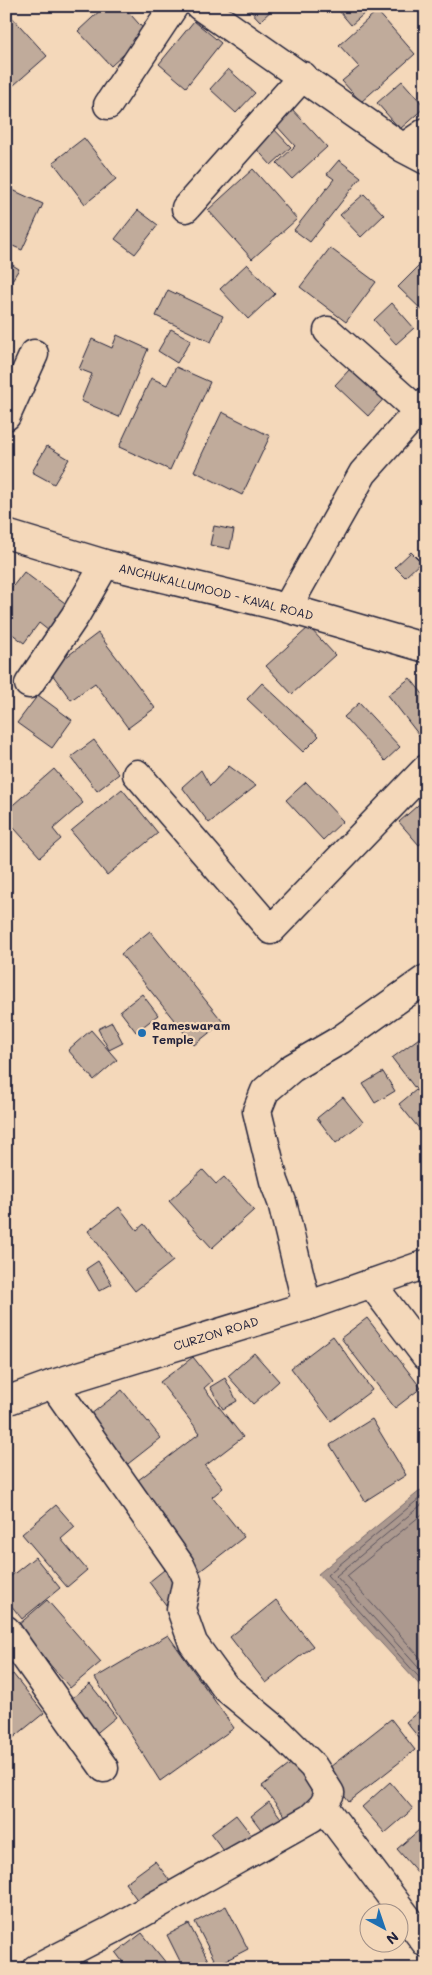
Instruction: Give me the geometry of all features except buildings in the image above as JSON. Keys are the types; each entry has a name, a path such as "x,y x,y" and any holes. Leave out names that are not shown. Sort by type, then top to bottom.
{"street":[{"path":"108,105 174,6"},
{"path":"200,6 415,154 426,132"},
{"path":"186,208 303,76"},
{"path":"287,608 363,473 421,406 328,331"},
{"path":"6,416 34,354"},
{"name":"ANCHUKALLUMOOD - KAVAL ROAD","path":"6,534 105,564 287,608 426,648"},
{"path":"29,684 75,616 105,564"},
{"path":"138,774 272,930 426,769"},
{"path":"306,1306 282,1202 274,1181 257,1111 265,1091 292,1068 340,1040 426,979"},
{"name":"CURZON ROAD","path":"6,1402 53,1384 306,1306 426,1264"},
{"path":"371,1283 426,1356"},
{"path":"36,1969 183,1891 311,1818 323,1806 330,1793 313,1766 278,1732 224,1687 193,1643 181,1609 187,1580 180,1565 53,1384"},
{"path":"6,1630 104,1768"},
{"path":"323,1806 426,1943"}],"water":[{"path":"426,1486 426,1692 318,1574"}],"place":[{"name":"Rameswaram Temple","path":"142,1033"}]}
